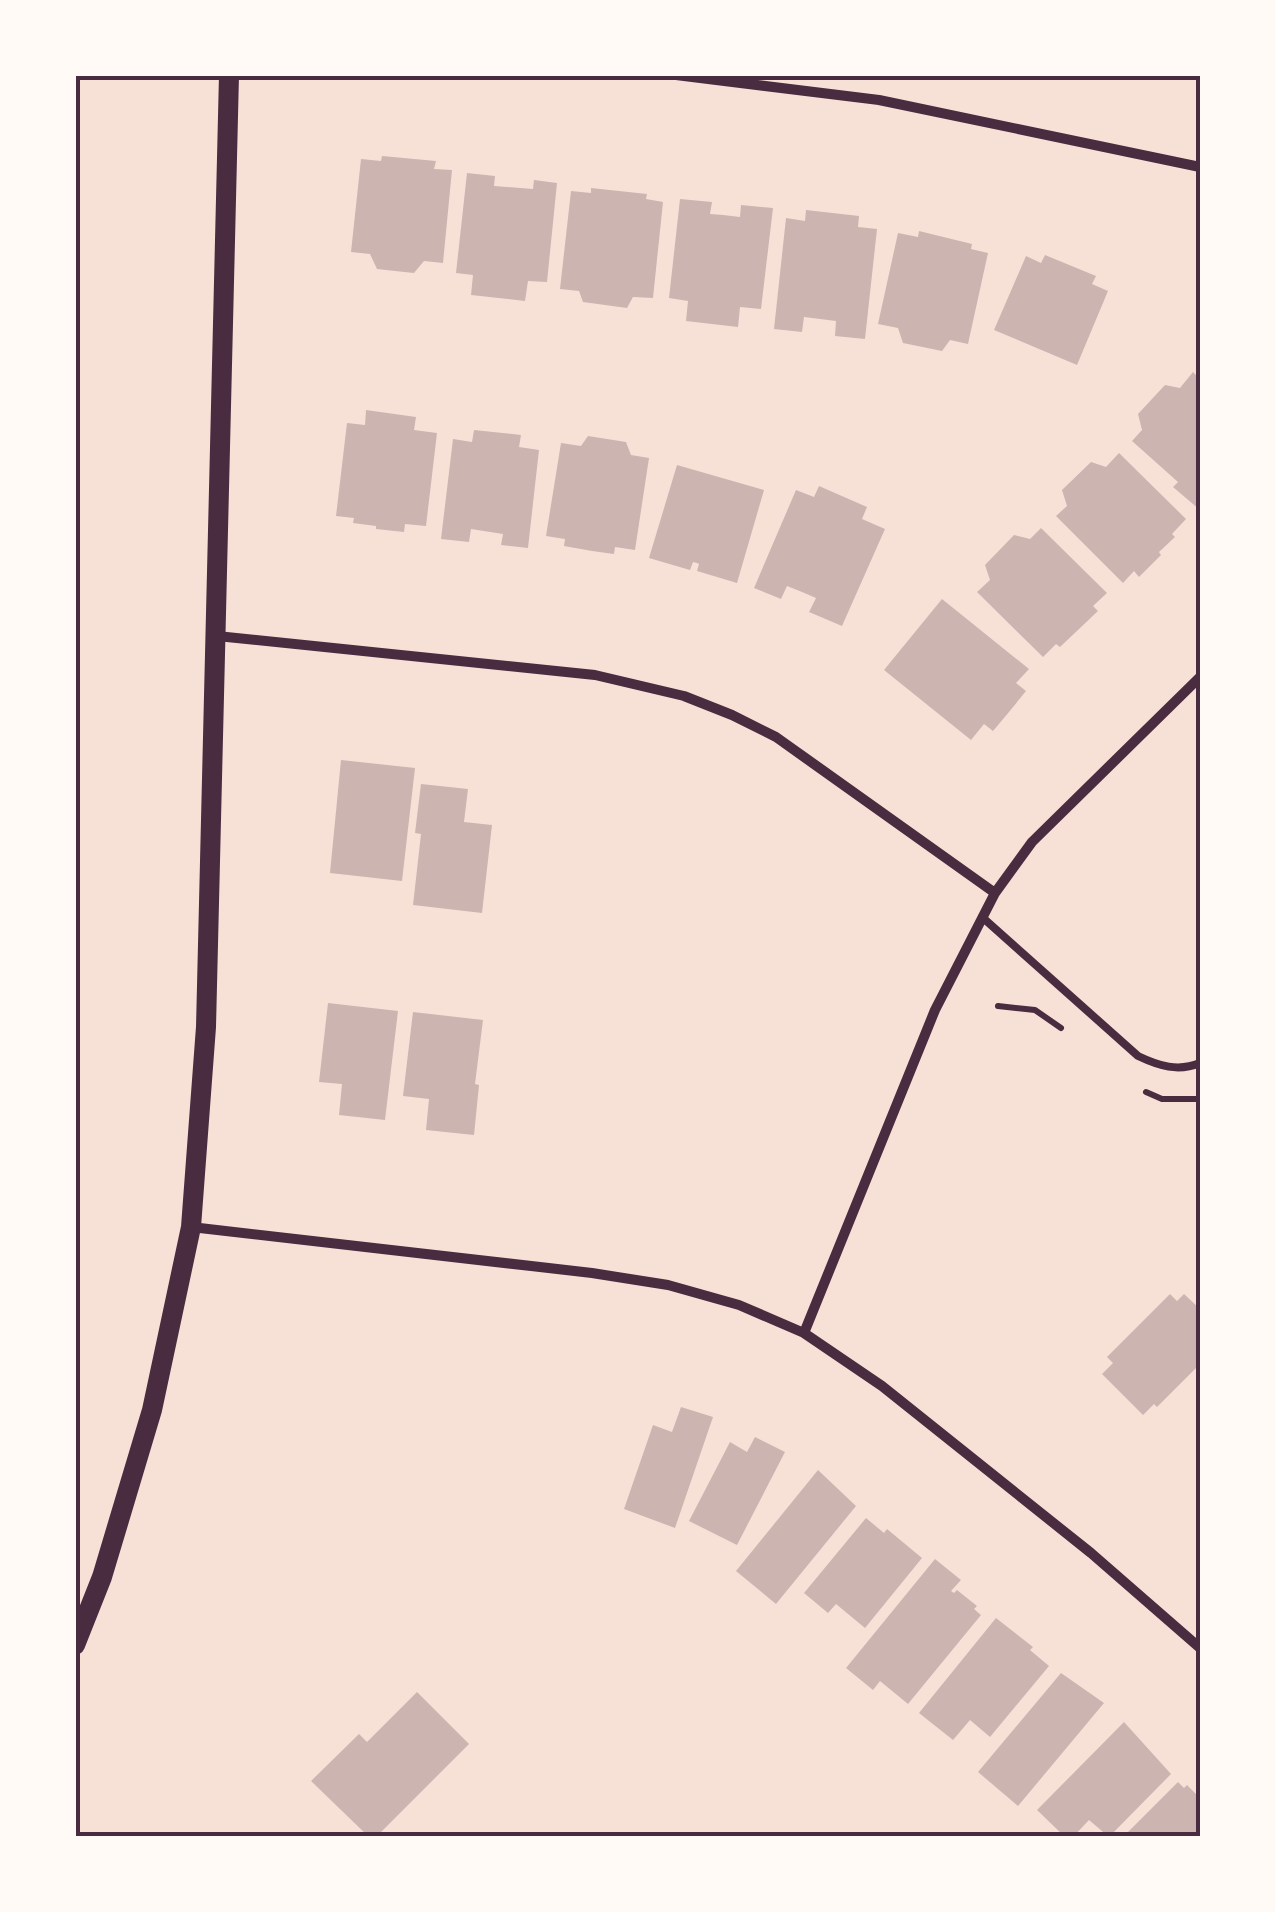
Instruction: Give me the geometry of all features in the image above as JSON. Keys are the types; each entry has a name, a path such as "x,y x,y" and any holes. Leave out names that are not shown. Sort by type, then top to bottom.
{"main road":[{"path":"75,1645 102,1577 152,1410 190,1228 206,1027 229,75"}],"street":[{"path":"676,75 880,100 1200,167"},
{"path":"217,636 594,675 684,696 732,714 776,738 995,893"},
{"path":"804,1333 935,1010 995,893 1032,842 1200,677"},
{"path":"190,1228 592,1273 668,1286 739,1305 804,1333 882,1386 1091,1553 1200,1648"}],"lane":[{"path":"982,917 1138,1056 1160,1066 1186,1069 1200,1063"}],"building":[{"path":"382,156 436,161 434,169 452,170 443,263 424,261 414,273 377,269 370,254 351,252 361,159 381,161"},
{"path":"467,173 495,176 494,186 533,189 534,180 557,183 547,282 528,281 525,301 471,295 473,275 456,273"},
{"path":"591,188 647,194 646,199 663,202 653,298 633,297 627,308 583,302 579,291 560,289 571,191 591,193"},
{"path":"680,199 712,202 710,214 740,217 741,205 773,208 761,309 740,307 738,327 686,321 688,301 669,298"},
{"path":"806,210 859,216 858,227 877,229 865,339 835,336 836,321 804,317 802,332 774,329 786,218 805,221"},
{"path":"919,231 972,244 971,249 988,253 968,344 950,340 942,351 903,343 898,328 878,324 898,233 918,237"},
{"path":"1045,255 1096,276 1092,284 1108,291 1077,365 994,330 1026,256 1041,263"},
{"path":"1193,372 1200,379 1200,510 1173,487 1178,482 1132,441 1142,430 1138,414 1165,385 1180,388"},
{"path":"366,410 416,417 414,430 437,433 426,526 405,524 404,532 376,529 353,523 354,518 336,516 347,423 365,425"},
{"path":"474,430 521,435 519,447 539,450 528,548 501,545 503,534 471,529 469,542 441,539 453,439 472,442"},
{"path":"588,436 626,442 631,455 649,458 635,550 615,547 614,554 592,551 564,546 565,539 546,536 561,443 581,446"},
{"path":"1119,453 1186,519 1159,552 1161,555 1139,577 1134,571 1123,583 1056,516 1067,506 1062,490 1091,462 1106,467"},
{"path":"677,465 764,490 737,583 697,571 697,563 693,562 690,570 649,558"},
{"path":"819,486 867,507 862,519 885,529 842,626 809,612 816,598 787,586 781,599 754,588 796,490 814,497"},
{"path":"1041,528 1107,593 1093,606 1098,611 1060,647 1056,644 1043,657 977,592 990,580 985,565 1014,535 1030,539"},
{"path":"942,599 1029,669 1016,683 1026,691 1009,712 993,731 984,724 971,740 884,670"},
{"path":"341,760 415,768 402,881 330,873"},
{"path":"421,784 468,789 464,822 492,825 482,913 413,905 421,834 415,833"},
{"path":"328,1003 398,1011 385,1120 339,1115 342,1084 319,1082"},
{"path":"413,1012 483,1020 474,1135 426,1130 429,1099 403,1096"},
{"path":"1170,1294 1177,1301 1184,1294 1200,1309 1200,1364 1157,1407 1154,1404 1143,1415 1102,1374 1113,1363 1107,1357"},
{"path":"681,1407 713,1417 675,1528 624,1509 653,1425 672,1432"},
{"path":"755,1437 785,1452 737,1545 689,1521 730,1442 747,1452"},
{"path":"818,1470 856,1506 776,1604 736,1571"},
{"path":"866,1518 884,1533 887,1529 922,1558 865,1628 836,1604 828,1613 804,1593"},
{"path":"935,1559 961,1580 951,1591 957,1590 977,1606 974,1609 981,1615 908,1704 880,1681 873,1690 846,1668"},
{"path":"996,1618 1033,1647 1030,1650 1049,1666 990,1737 970,1720 953,1740 919,1713"},
{"path":"1061,1673 1104,1703 1018,1806 978,1772"},
{"path":"417,1692 469,1744 376,1837 369,1837 311,1781 359,1734 367,1742"},
{"path":"1124,1722 1171,1774 1109,1837 1089,1820 1073,1837 1065,1837 1037,1810"},
{"path":"1178,1782 1200,1798 1200,1837 1123,1837"}]}
